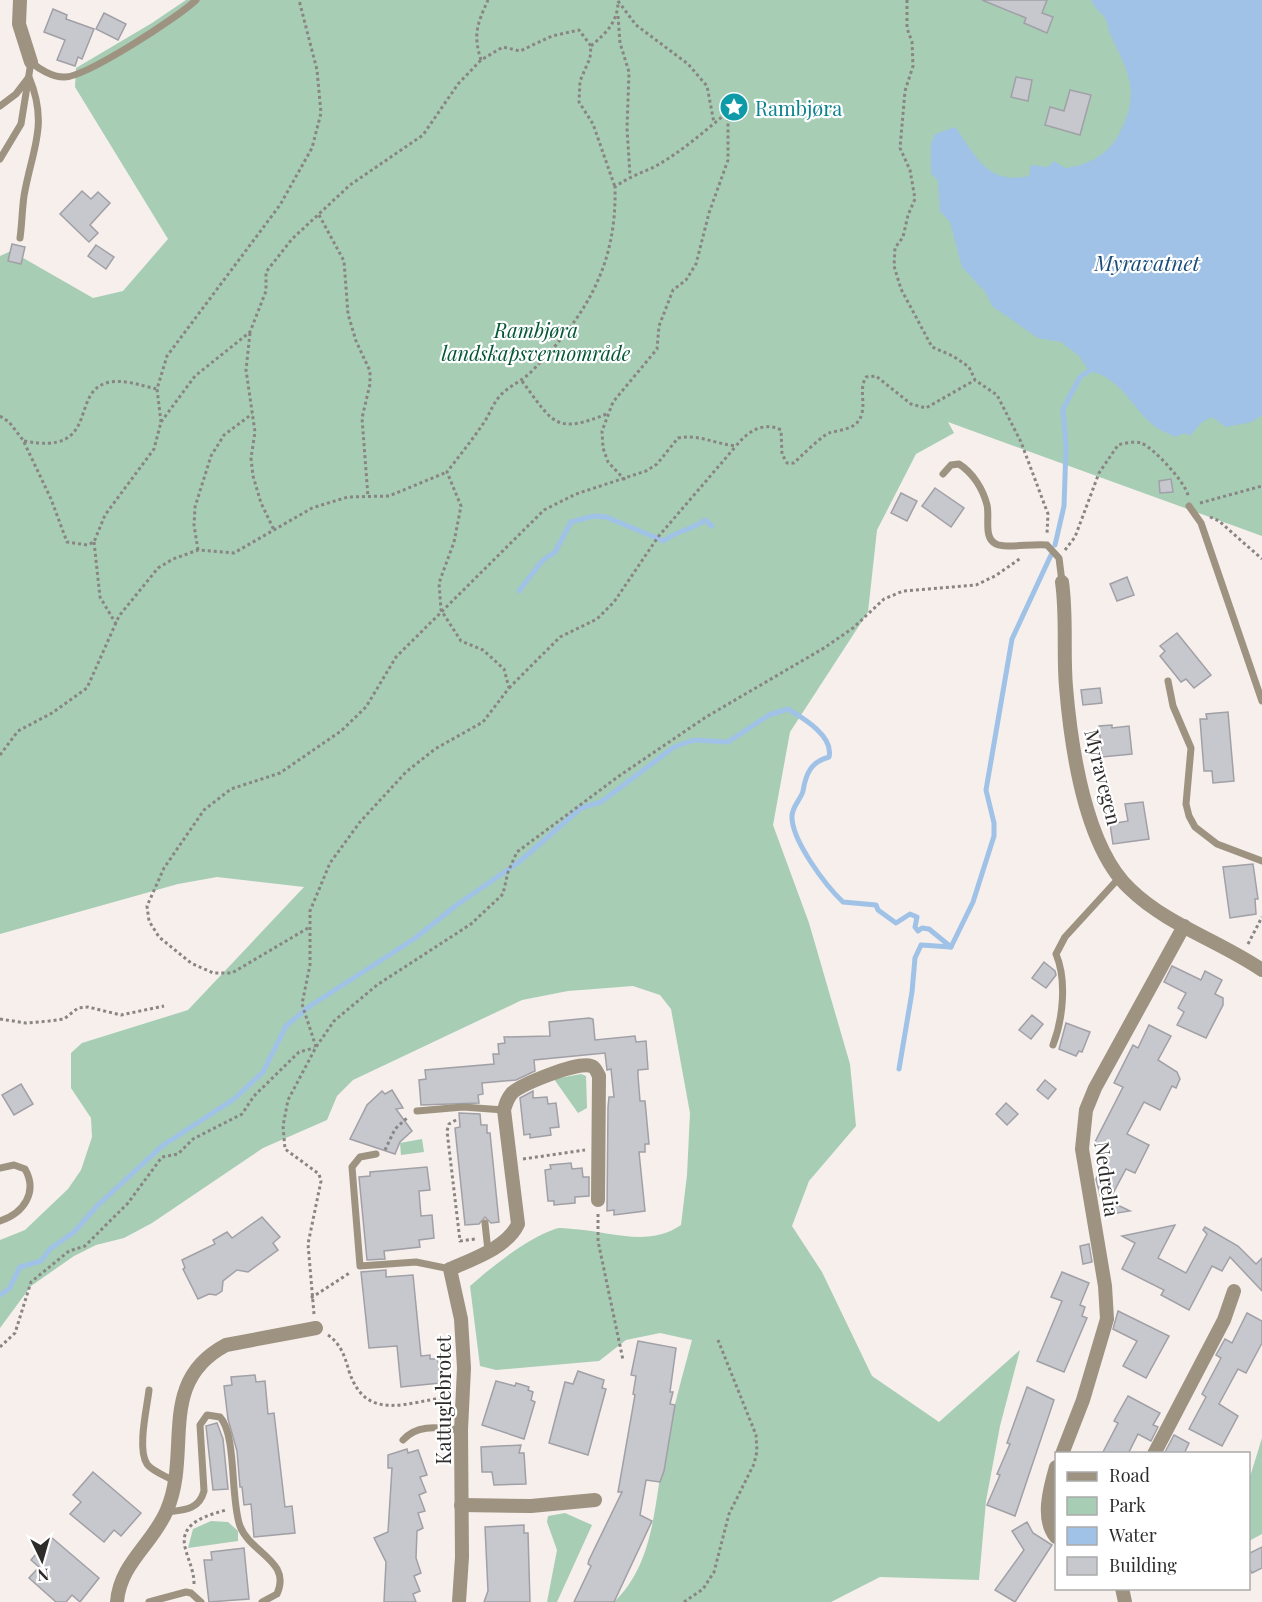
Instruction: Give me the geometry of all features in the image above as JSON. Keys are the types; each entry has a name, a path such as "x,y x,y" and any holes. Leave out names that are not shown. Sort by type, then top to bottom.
{"street":[{"path":"20,0 19,24 31,62"},
{"name":"Myravegen","path":"1062,582 1065,605 1066,687 1076,757 1089,811 1105,853 1119,878 1152,907 1240,955 1262,970"},
{"name":"Nedrelia","path":"1063,1452 1083,1400 1107,1319 1105,1286 1082,1149 1086,1110 1095,1088 1184,926"},
{"path":"450,1269 488,1251 514,1235 518,1224 504,1110 506,1101 513,1092 532,1082 581,1065 591,1066 599,1076 598,1200"},
{"name":"Kattuglebrotet","path":"450,1269 461,1318 464,1368 461,1430 462,1557 459,1602"},
{"path":"1155,1452 1224,1320 1234,1291"},
{"path":"117,1602 120,1580 167,1512 175,1481 181,1402 194,1372 203,1361 226,1346 316,1328"},
{"path":"1055,1472 1048,1507 1049,1522 1055,1535"},
{"path":"461,1505 531,1506 595,1500"}],"lane":[{"path":"31,62 41,70 65,77 93,66 183,13 196,0"},
{"path":"0,159 21,124 31,62"},
{"path":"0,106 16,94 29,77"},
{"path":"20,238 24,197 40,124 37,96 29,77"},
{"path":"944,474 951,465 959,464 980,487 988,507 988,533 993,543 998,546 1038,543 1047,545 1059,558 1062,582"},
{"path":"1189,506 1201,523 1262,700"},
{"path":"1168,681 1173,706 1191,748 1186,804 1189,816 1195,827 1217,844 1262,861"},
{"path":"1053,1046 1062,1020 1062,969 1056,954 1065,937 1119,878"},
{"path":"417,1111 469,1107 504,1110"},
{"path":"376,1154 360,1157 352,1167 360,1266 416,1262 450,1269"},
{"path":"0,1168 14,1165 25,1169 31,1180 30,1194 23,1207 12,1217 0,1221"},
{"path":"485,1223 488,1251"},
{"path":"149,1390 142,1448 148,1466 175,1481"},
{"path":"167,1512 187,1510 197,1506 202,1499 204,1491 200,1425 207,1414 220,1417 228,1430 236,1509 240,1526 253,1546 272,1560 281,1577 277,1594 262,1602"},
{"path":"404,1440 412,1430 428,1428 461,1430"},
{"path":"149,1602 176,1594 191,1593 201,1602"}],"path":[{"path":"116,624 100,597 94,542 105,515 154,449 161,422 157,390 167,356 280,205 312,148 321,113 317,70 299,0"},
{"path":"481,60 475,41 480,18 488,0"},
{"path":"618,0 621,43 629,72 627,129 630,176"},
{"path":"618,0 636,26 688,64 706,86 714,123"},
{"path":"907,0 907,28 912,42 913,66 905,91 900,148 910,170 915,199 908,215 903,237 895,248 894,266 902,289 933,347 953,356 969,367 975,380 997,395 1021,442 1048,514 1047,545"},
{"path":"591,46 618,16"},
{"path":"0,755 18,731 52,713 87,688 116,624 158,568 173,559 198,550 234,553 274,530 312,508 348,497 389,496 447,472 468,446 500,396 522,381 562,339 584,310 600,281 616,211 615,187 593,124 579,102 580,81 590,58 591,46 579,30 552,36 520,51 503,47 481,60 458,84 423,135 350,185 292,239 266,272 266,291 250,332 246,370 255,432 251,458 253,476 261,503 274,530"},
{"path":"615,187 630,176 652,168 734,107"},
{"path":"625,480 608,462 603,448 602,431 613,402 652,358 657,349 659,326 673,290 686,280 696,264 708,213 728,160 729,112"},
{"path":"318,215 344,261 348,314 356,341 370,371 370,384 362,418 368,496"},
{"path":"161,422 195,376 250,332"},
{"path":"316,1047 302,1004 310,965 308,928 310,911 330,862 360,822 406,772 435,749 483,722 509,688 560,637 597,619 614,602 658,537 745,435 759,427 772,426 781,430 782,454 787,463 794,463 826,433 846,430 857,423 862,413 861,385 866,377 876,376 911,404 926,408 975,380"},
{"path":"23,440 46,445 62,441 72,434 95,390 104,384 118,381 157,390"},
{"path":"522,381 557,423 570,426 609,413"},
{"path":"198,550 194,525 195,507 211,456 224,435 252,414"},
{"path":"0,416 9,422 23,440 51,499 67,542 87,545 94,542"},
{"path":"308,928 232,973 213,973 191,963 159,937 149,921 147,906 164,868 204,810 231,789 279,773 340,731 366,706 396,657 441,610 557,501 625,480 657,464 678,438 694,435 720,444 736,446"},
{"path":"1059,558 1075,537 1099,473 1118,445 1130,442 1143,444 1172,470 1188,491 1189,506"},
{"path":"447,472 461,506 453,542 439,583 441,610 461,641 483,650 504,669 509,688"},
{"path":"1189,506 1262,486"},
{"path":"1189,506 1219,521 1262,559"},
{"path":"463,1396 389,1407 376,1405 364,1396 356,1385 339,1345 316,1328 311,1299 308,1244 321,1181 319,1174 285,1149 282,1139 288,1100 316,1047 334,1021 377,985 471,924 503,894 508,872 518,852 619,776 706,717 824,648 853,628 884,599 903,591 976,585 1002,571 1038,543"},
{"path":"1240,955 1262,917"},
{"path":"0,1020 26,1023 49,1021 64,1018 78,1008 88,1007 121,1015 164,1006"},
{"path":"0,1347 15,1334 31,1282 69,1251 85,1246 129,1203 162,1157 178,1154 193,1139 242,1114 254,1096 299,1052 316,1047"},
{"path":"469,1107 468,1114 449,1125 447,1131 460,1241 476,1239"},
{"path":"376,1154 384,1151 395,1129 408,1117"},
{"path":"512,1161 598,1148"},
{"path":"598,1200 598,1241 623,1360"},
{"path":"311,1299 360,1266"},
{"path":"684,1602 703,1589 714,1572 729,1514 754,1464 757,1451 756,1435 718,1340"},
{"path":"191,1593 194,1588 194,1572 185,1549 185,1533 193,1523 226,1510 223,1501"}],"green space":[{"name":"Rambjøra landskapsvernområde","path":"186,0 1262,0 1262,536 948,422 954,433 916,454 877,530 868,612 790,732 773,825 809,923 850,1064 856,1126 809,1181 792,1226 822,1272 872,1376 939,1422 1020,1350 1000,1426 986,1501 979,1580 880,1577 831,1602 614,1602 628,1586 639,1567 646,1548 652,1527 669,1430 692,1340 660,1333 626,1340 599,1361 496,1370 480,1366 470,1286 521,1246 555,1229 587,1230 642,1237 668,1232 681,1225 687,1175 690,1113 671,1009 660,995 633,986 568,991 522,1000 353,1080 337,1096 327,1120 263,1148 152,1223 124,1238 96,1245 74,1256 31,1286 0,1328 0,1240 25,1230 68,1189 81,1170 92,1137 91,1118 71,1088 71,1053 82,1043 188,1010 304,887 217,877 178,884 0,934 0,256 11,251 93,298 123,291 168,239 75,87 76,68"},
{"path":"581,1074 586,1076 587,1108 578,1113 554,1079"},
{"path":"422,1139 424,1152 401,1155 400,1143"},
{"path":"1262,1438 1262,1534 1250,1540 1250,1477"},
{"path":"565,1513 592,1525 557,1602 547,1602 557,1550 547,1522 548,1516"},
{"path":"211,1521 228,1522 238,1531 238,1541 188,1548 193,1529"}],"water":[{"name":"Myravatnet","path":"1091,0 1262,0 1262,415 1252,422 1226,427 1212,417 1201,423 1190,436 1185,433 1174,437 1157,428 1118,387 1100,374 1089,371 1079,356 1061,342 1038,338 992,306 986,293 962,267 950,222 940,211 938,181 931,173 931,144 935,134 955,127 984,166 1003,176 1015,178 1029,176 1031,165 1048,167 1054,161 1065,168 1081,165 1102,154 1113,143 1129,108 1130,85 1128,74 1106,20"}],"building":[{"path":"982,0 1047,0 1042,13 1053,17 1047,33 1024,23 1026,18"},
{"path":"53,9 67,15 66,19 94,29 82,59 78,57 75,66 57,60 65,40 44,32"},
{"path":"104,13 126,24 118,40 96,29"},
{"path":"1016,77 1032,80 1028,101 1011,97"},
{"path":"1070,90 1091,95 1080,135 1045,125 1050,107 1064,111"},
{"path":"82,191 91,199 98,192 110,203 90,225 98,233 89,242 60,214"},
{"path":"12,244 25,247 21,264 8,261"},
{"path":"96,245 114,257 106,269 88,256"},
{"path":"1171,479 1173,492 1160,493 1159,481"},
{"path":"935,488 964,508 951,527 922,506"},
{"path":"901,493 917,501 907,521 891,513"},
{"path":"1127,577 1134,595 1117,601 1110,584"},
{"path":"1177,633 1211,675 1194,688 1186,679 1181,682 1160,656 1165,651 1160,646"},
{"path":"1100,688 1102,703 1083,705 1081,690"},
{"path":"1228,712 1234,781 1213,783 1212,771 1204,771 1200,719 1207,719 1206,714"},
{"path":"1112,725 1112,728 1129,726 1132,754 1102,757 1099,726"},
{"path":"1143,802 1149,839 1113,844 1110,824 1128,821 1125,804"},
{"path":"1253,864 1258,899 1255,899 1256,914 1230,918 1223,867"},
{"path":"1044,962 1055,971 1056,975 1046,988 1032,978"},
{"path":"1172,966 1201,980 1205,971 1222,980 1215,994 1223,998 1223,1005 1206,1038 1177,1025 1184,1012 1178,1008 1186,993 1164,982"},
{"path":"1032,1015 1043,1024 1031,1039 1019,1030"},
{"path":"593,1019 595,1040 635,1036 636,1042 646,1041 648,1069 638,1070 640,1101 645,1101 649,1144 645,1144 645,1152 639,1152 645,1211 614,1215 614,1210 607,1211 608,1107 609,1097 614,1097 611,1069 607,1070 605,1053 534,1060 535,1071 516,1080 482,1083 483,1094 478,1095 479,1103 421,1105 419,1080 426,1079 425,1070 494,1064 493,1054 499,1054 498,1044 505,1043 504,1037 550,1036 549,1022"},
{"path":"1066,1023 1090,1032 1082,1052 1079,1051 1076,1056 1059,1049"},
{"path":"1149,1025 1171,1036 1158,1060 1177,1072 1180,1079 1176,1088 1172,1086 1160,1110 1144,1102 1127,1134 1149,1145 1135,1173 1126,1169 1109,1201 1130,1211 1105,1215 1096,1179 1106,1159 1097,1154 1102,1146 1095,1142 1123,1087 1114,1083 1133,1045 1138,1048"},
{"path":"1045,1080 1056,1089 1048,1099 1037,1090"},
{"path":"21,1084 33,1104 14,1115 2,1095"},
{"path":"392,1090 403,1108 396,1109 412,1131 400,1142 395,1154 350,1139 367,1105 382,1091 385,1094"},
{"path":"533,1091 533,1098 547,1097 548,1104 556,1103 559,1127 550,1128 551,1135 530,1138 530,1134 524,1135 520,1098"},
{"path":"1006,1103 1018,1114 1007,1125 996,1114"},
{"path":"459,1113 480,1114 481,1125 487,1125 487,1133 490,1133 499,1222 491,1223 485,1217 479,1224 465,1225 455,1128 460,1127"},
{"path":"571,1163 572,1169 582,1168 583,1177 589,1177 589,1196 575,1197 575,1203 554,1205 554,1201 548,1201 545,1170 551,1169 550,1165"},
{"path":"427,1167 430,1190 419,1191 421,1216 432,1215 434,1238 419,1240 420,1247 384,1251 385,1259 367,1260 359,1177 370,1176 370,1172"},
{"path":"262,1217 280,1237 273,1243 278,1250 248,1272 237,1270 223,1281 222,1291 216,1295 209,1294 198,1299 183,1269 185,1268 182,1260 215,1244 213,1240 227,1232 232,1238"},
{"path":"1175,1225 1158,1258 1186,1273 1207,1234 1203,1230 1205,1227 1238,1246 1256,1264 1262,1258 1262,1291 1230,1257 1222,1271 1212,1266 1189,1310 1161,1295 1164,1290 1122,1269 1135,1243 1122,1236"},
{"path":"1089,1244 1092,1262 1083,1264 1080,1246"},
{"path":"386,1270 386,1277 413,1275 421,1356 430,1355 430,1359 438,1359 440,1383 401,1387 397,1346 369,1348 361,1272"},
{"path":"1062,1272 1089,1283 1080,1305 1085,1307 1082,1316 1087,1318 1064,1372 1037,1361 1062,1301 1051,1297"},
{"path":"1118,1311 1169,1336 1146,1378 1123,1366 1137,1341 1113,1329"},
{"path":"1247,1313 1262,1321 1262,1343 1246,1373 1238,1369 1219,1404 1238,1416 1222,1446 1189,1429 1206,1397 1202,1394 1221,1358 1216,1355 1225,1339 1232,1343"},
{"path":"638,1341 676,1348 670,1392 673,1392 670,1404 675,1405 664,1471 660,1482 646,1480 640,1515 652,1521 614,1602 574,1602 591,1566 588,1564 589,1560 622,1492 618,1492 635,1395 633,1394 636,1376 631,1375"},
{"path":"578,1371 604,1380 602,1388 606,1389 588,1455 549,1443 565,1382 573,1384"},
{"path":"255,1375 256,1382 265,1381 268,1414 274,1413 285,1507 292,1506 295,1533 254,1537 251,1504 244,1505 237,1451 228,1419 224,1386 232,1385 231,1377"},
{"path":"496,1381 515,1386 516,1383 529,1387 528,1390 533,1392 531,1400 535,1402 524,1439 482,1425"},
{"path":"1027,1387 1054,1400 1015,1516 987,1505 1000,1475 997,1474 1010,1444 1007,1443"},
{"path":"1128,1396 1160,1413 1153,1425 1158,1427 1151,1441 1138,1434 1129,1452 1103,1452 1118,1423 1114,1421"},
{"path":"217,1423 223,1439 228,1489 213,1490 206,1426"},
{"path":"1174,1435 1189,1443 1185,1452 1165,1452"},
{"path":"521,1445 519,1453 524,1453 526,1484 494,1485 492,1472 482,1472 481,1447"},
{"path":"407,1449 408,1453 418,1450 427,1475 420,1477 426,1492 419,1495 425,1511 418,1513 423,1528 417,1531 416,1558 421,1573 414,1576 420,1591 413,1594 416,1602 384,1602 386,1562 374,1538 388,1532 392,1468 388,1468 388,1455"},
{"path":"93,1472 141,1513 121,1536 114,1530 104,1542 70,1514 81,1502 73,1495"},
{"path":"1027,1522 1033,1533 1052,1545 1015,1602 995,1590 1024,1550 1012,1531"},
{"path":"524,1525 524,1533 528,1533 530,1602 484,1602 488,1591 485,1527"},
{"path":"51,1537 99,1578 80,1602 72,1595 66,1602 56,1602 29,1578 39,1567 31,1560"},
{"path":"1262,1547 1262,1568 1252,1573 1250,1570 1250,1553"},
{"path":"244,1548 249,1599 209,1602 204,1560 212,1560 211,1552"}],"waterway":[{"path":"1055,545 1064,506 1066,447 1063,409 1080,377 1089,371"},
{"path":"519,591 542,561 555,552 571,522 594,516 606,517 664,541 705,520 712,526"},
{"path":"0,1295 9,1289 20,1267 41,1261 50,1249 74,1232 97,1206 162,1146 234,1099 263,1072 286,1026 310,1006 414,939 458,904 519,862 581,808 601,802 674,747 694,740 728,742 769,715 788,709 816,728 827,742 829,757 810,769 802,794 792,813 793,826 803,850 843,902 876,905 878,910 896,923 910,914 917,917 915,927 918,931 922,928 929,929 951,947 973,902 994,836 994,823 986,790 1012,639 1051,555"},
{"path":"899,1069 912,992 915,958 921,945 951,947"}],"place":[{"name":"Rambjøra","path":"734,107"}]}
